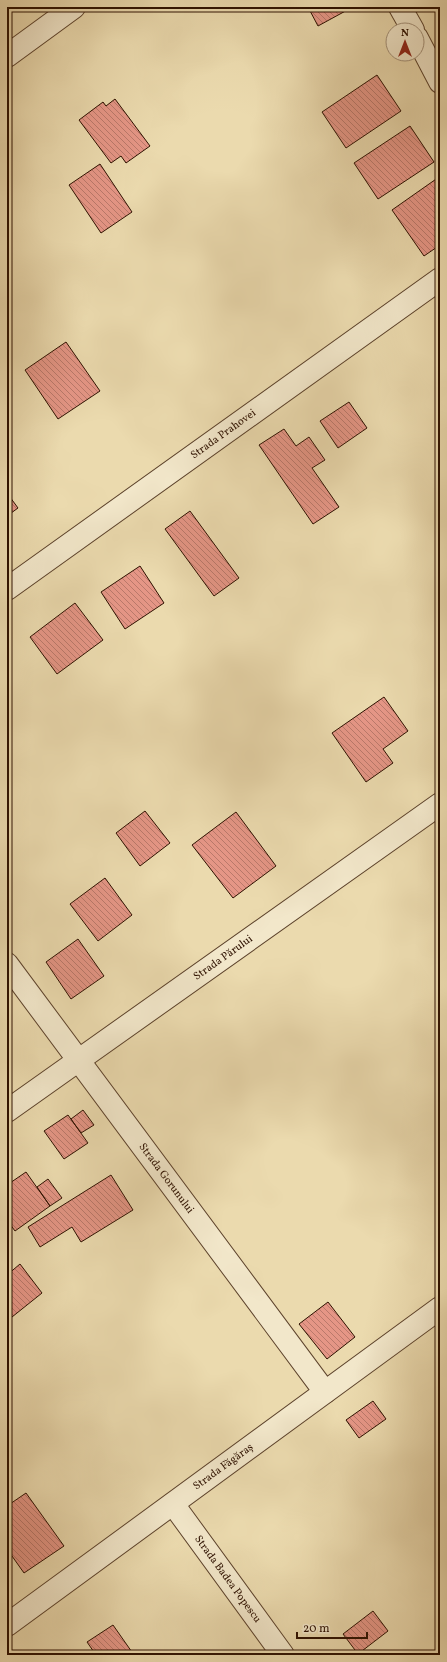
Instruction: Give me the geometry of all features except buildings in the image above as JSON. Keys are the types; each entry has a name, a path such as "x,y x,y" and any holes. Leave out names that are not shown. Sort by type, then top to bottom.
{"street":[{"path":"7,56 74,7"},
{"path":"400,7 408,22"},
{"path":"425,53 440,82"},
{"name":"Strada Prahovei","path":"7,589 440,279"},
{"name":"Strada Părului","path":"7,1111 440,804"},
{"name":"Strada Gorunului","path":"7,964 325,1392"},
{"name":"Strada Făgăraș","path":"7,1625 440,1308"},
{"name":"Strada Badea Popescu","path":"173,1504 283,1655"}]}
